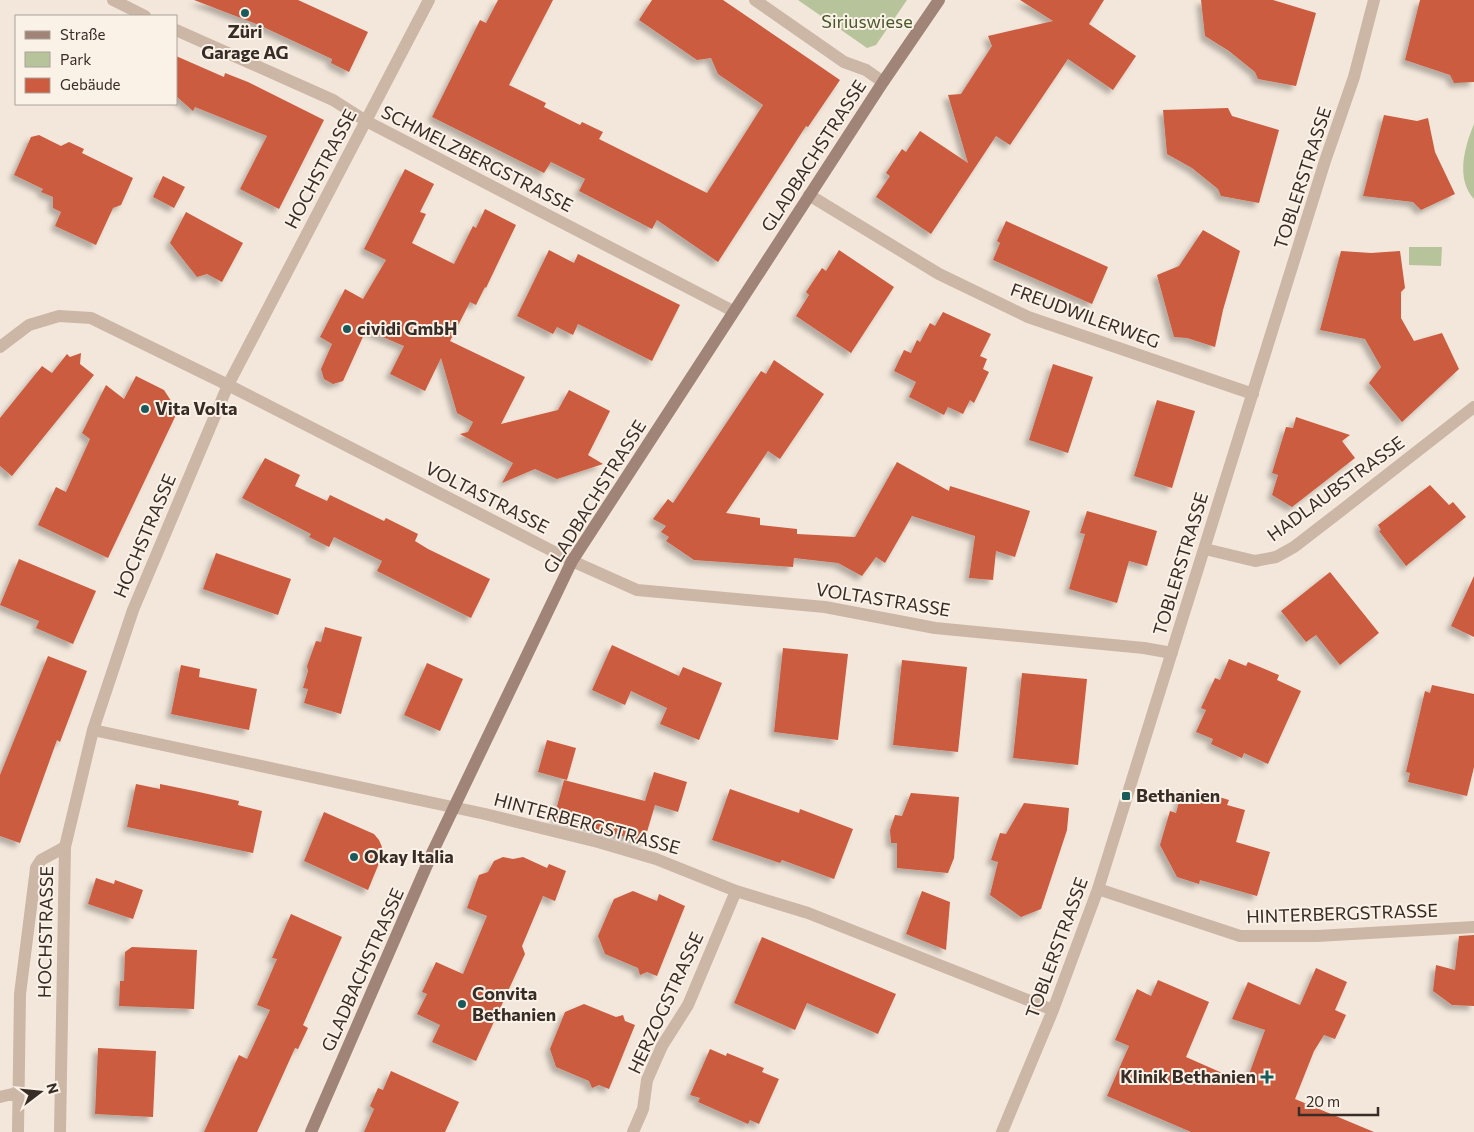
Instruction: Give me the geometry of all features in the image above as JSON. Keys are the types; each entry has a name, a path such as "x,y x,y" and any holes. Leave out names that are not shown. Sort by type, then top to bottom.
{"street":[{"path":"113,0 143,15"},
{"name":"HOCHSTRASSE","path":"60,1132 66,847 93,730 133,610 228,385 429,0"},
{"path":"754,0 844,62 866,70 883,82"},
{"name":"GLADBACHSTRASSE","path":"311,1132 453,808 572,561 733,311 939,0"},
{"name":"TOBLERSTRASSE","path":"1002,1132 1053,1010 1098,890 1324,161 1354,77 1374,0"},
{"name":"SCHMELZBERGSTRASSE","path":"178,31 333,100 366,121 733,311"},
{"name":"FREUDWILERWEG","path":"809,195 939,274 1028,317 1253,394"},
{"name":"VOLTASTRASSE","path":"0,346 29,325 59,316 91,318 228,385 572,561 637,590 825,607 935,628 1144,648 1172,653"},
{"name":"HADLAUBSTRASSE","path":"1205,549 1255,561 1276,557 1294,547 1474,407"},
{"name":"HINTERBERGSTRASSE","path":"93,730 453,808 598,842 656,859 736,891 808,913 1053,1010"},
{"path":"18,1132 17,1093 20,994 36,868 41,860 66,847"},
{"name":"HINTERBERGSTRASSE","path":"1098,890 1240,936 1309,937 1474,927"},
{"name":"HERZOGSTRASSE","path":"633,1132 643,1109 647,1080 662,1046 688,1005 736,891"},
{"path":"0,1097 17,1093"}],"green space":[{"name":"Siriuswiese","path":"798,0 907,0 876,45 867,48"},
{"path":"1474,124 1474,199 1468,191 1463,172 1465,152"},
{"path":"1409,247 1442,247 1441,266 1409,265"}],"building":[{"path":"194,0 298,0 368,32 349,72 331,63 332,59 259,25"},
{"path":"498,0 553,0 509,85 546,103 544,107 580,125 582,122 603,132 599,139 707,193 763,105 718,74 711,58 697,60 639,20 652,0 723,0 840,80 808,127 806,126 718,262 657,220 652,229 579,191 585,179 551,162 544,173 432,117 480,20 486,23"},
{"path":"1020,0 1104,0 1089,24 1136,56 1113,90 1068,59 1010,145 996,136 931,234 876,197 890,176 886,173 902,149 906,152 920,131 968,163 948,95 961,94 992,46 988,36 1053,21"},
{"path":"1201,0 1273,0 1316,13 1296,86 1258,79 1255,72 1229,51 1205,36"},
{"path":"1420,0 1474,0 1474,82 1454,83 1450,75 1405,60"},
{"path":"178,57 224,77 225,73 248,82 324,120 279,209 240,189 267,136 195,107 193,111 178,98"},
{"path":"1228,108 1232,116 1279,130 1259,203 1221,196 1218,189 1192,168 1167,154 1163,110"},
{"path":"1384,115 1417,121 1428,118 1435,152 1455,194 1421,210 1413,202 1363,196"},
{"path":"39,135 61,146 69,142 84,149 82,153 133,178 121,205 113,208 96,245 55,226 61,212 53,208 53,197 41,192 43,189 14,175 31,137"},
{"path":"405,169 434,184 420,212 426,214 412,243 454,264 473,226 476,228 485,209 516,225 486,288 476,305 470,302 450,341 525,377 501,424 558,410 569,390 610,411 588,455 603,464 557,479 535,469 502,483 513,463 460,434 468,432 473,422 457,413 441,358 425,391 390,374 404,346 366,330 343,381 333,384 324,379 321,369 332,344 320,337 345,289 363,299 386,260 364,249"},
{"path":"163,176 185,187 174,208 153,197"},
{"path":"186,212 243,243 222,282 207,274 197,277 170,243"},
{"path":"1006,221 1108,267 1092,304 993,260 1000,243 997,241"},
{"path":"1203,230 1240,251 1223,310 1215,347 1187,338 1174,337 1157,275 1179,266"},
{"path":"549,250 574,263 578,254 680,305 652,361 578,324 573,335 557,327 553,334 517,316"},
{"path":"839,250 894,287 851,353 796,316 809,295 806,292 822,268 826,271"},
{"path":"1341,251 1371,253 1400,251 1405,288 1401,292 1401,318 1414,341 1442,333 1459,369 1402,422 1369,383 1381,367 1365,339 1320,330"},
{"path":"943,312 991,334 980,356 987,359 983,369 989,372 974,403 970,400 963,414 948,407 944,415 909,397 916,382 894,371 904,350 911,353 917,340 920,342 930,323 935,326"},
{"path":"81,353 80,364 94,375 12,476 0,466 0,418 42,366 52,373 67,354 70,357"},
{"path":"774,360 824,394 780,459 768,451 726,513 760,518 760,525 797,529 797,534 855,537 897,462 949,491 950,486 1030,511 1015,557 996,551 993,580 969,578 975,536 912,516 885,563 876,557 862,576 838,563 794,558 793,567 694,560 666,541 669,537 661,532 666,526 653,519 668,499 673,503 761,371 766,374"},
{"path":"1053,364 1093,377 1068,453 1029,440"},
{"path":"136,376 164,390 175,407 175,417 108,558 38,525 56,487 66,492 90,439 82,433 106,385 124,399"},
{"path":"1157,400 1195,411 1172,488 1134,476"},
{"path":"1296,417 1350,435 1342,441 1355,458 1292,507 1272,495 1278,475 1272,473 1286,427 1293,428"},
{"path":"265,458 300,475 295,486 327,501 330,495 384,521 386,518 418,534 415,541 428,549 490,579 471,618 377,571 382,561 334,537 329,547 309,537 311,534 242,498"},
{"path":"1430,485 1449,505 1453,502 1466,517 1406,566 1379,531 1381,530 1378,525"},
{"path":"1087,511 1157,531 1147,566 1129,561 1117,603 1069,589 1085,534 1080,533"},
{"path":"216,553 291,579 278,615 203,589"},
{"path":"19,559 96,591 73,644 36,628 39,621 0,605"},
{"path":"1330,572 1379,633 1340,665 1316,635 1306,642 1281,611"},
{"path":"1474,576 1474,637 1451,626"},
{"path":"325,627 362,637 341,714 304,703 308,689 303,688 308,671 307,666 316,641 321,642"},
{"path":"612,645 679,676 683,667 722,683 699,740 660,724 667,708 631,691 625,705 592,690"},
{"path":"783,648 848,654 838,740 774,732"},
{"path":"48,656 87,671 60,742 57,740 20,843 0,836 0,775"},
{"path":"1229,659 1246,666 1248,662 1279,675 1277,680 1301,691 1268,764 1244,753 1242,758 1211,744 1213,739 1196,732 1206,710 1201,708 1215,678 1220,680"},
{"path":"902,660 967,667 958,752 893,745"},
{"path":"427,663 463,679 440,731 404,715"},
{"path":"181,665 200,669 199,677 257,689 249,730 171,714"},
{"path":"1022,673 1087,679 1078,765 1013,758"},
{"path":"1432,685 1474,694 1474,767 1467,796 1408,782 1410,773 1406,772 1425,691 1430,693"},
{"path":"547,740 576,748 567,780 538,772"},
{"path":"654,772 687,782 678,812 655,805 644,842 554,818 564,780 645,801"},
{"path":"136,784 160,789 160,784 199,792 239,801 238,805 262,811 253,853 127,827"},
{"path":"730,789 799,813 800,809 853,829 834,879 782,860 780,863 712,840"},
{"path":"1182,791 1197,795 1199,791 1229,800 1227,805 1245,810 1236,842 1270,852 1257,896 1200,880 1199,884 1177,877 1160,845 1170,811 1176,813"},
{"path":"911,793 959,797 954,858 948,873 897,868 897,843 891,843 890,830 895,815 902,816"},
{"path":"1024,803 1069,808 1067,830 1041,909 1021,917 990,895 998,862 991,860 1000,833 1006,834"},
{"path":"324,812 374,834 379,840 382,847 382,856 368,890 304,861"},
{"path":"503,857 513,859 523,857 547,868 549,864 566,871 555,901 543,896 522,946 525,954 476,1061 432,1042 440,1025 417,1014 427,994 422,992 436,962 463,974 487,916 467,908 479,875 488,872 494,861"},
{"path":"96,878 114,884 115,880 143,890 133,919 88,904"},
{"path":"633,891 657,901 659,894 685,906 657,976 647,972 640,975 638,968 605,954 598,936 614,899"},
{"path":"922,891 950,902 946,950 906,934"},
{"path":"291,914 342,937 303,1025 308,1028 298,1049 295,1048 257,1132 204,1132 239,1055 247,1059 270,1010 257,1005 277,959 272,958"},
{"path":"1474,935 1474,1006 1452,1005 1433,991 1436,965 1455,970 1459,936"},
{"path":"762,937 896,994 878,1034 807,1003 795,1030 734,1003"},
{"path":"132,947 197,950 194,1009 119,1006 120,981 124,981 125,952"},
{"path":"1316,968 1347,982 1335,1010 1346,1015 1335,1039 1324,1035 1314,1051 1295,1099 1374,1132 1191,1132 1107,1096 1129,1046 1115,1040 1137,989 1151,996 1158,980 1209,1002 1186,1057 1229,1076 1230,1072 1247,1080 1265,1030 1232,1019 1248,982 1300,1005"},
{"path":"584,1004 616,1017 623,1015 625,1021 635,1025 609,1089 599,1085 592,1088 589,1081 556,1067 550,1049 565,1012"},
{"path":"98,1048 156,1051 153,1117 95,1114"},
{"path":"710,1049 726,1056 727,1053 764,1068 762,1072 779,1079 759,1124 750,1120 748,1124 698,1102 700,1098 690,1095"},
{"path":"391,1071 459,1102 445,1132 364,1132 374,1109 370,1106 378,1088 383,1090"}],"place":[{"name":"Züri Garage AG","path":"245,13"},
{"name":"cividi GmbH","path":"347,329"},
{"name":"Vita Volta","path":"145,409"},
{"name":"Bethanien","path":"1126,796"},
{"name":"Okay Italia","path":"354,857"},
{"name":"Convita Bethanien","path":"462,1004"},
{"name":"Klinik Bethanien","path":"1267,1077"}]}
